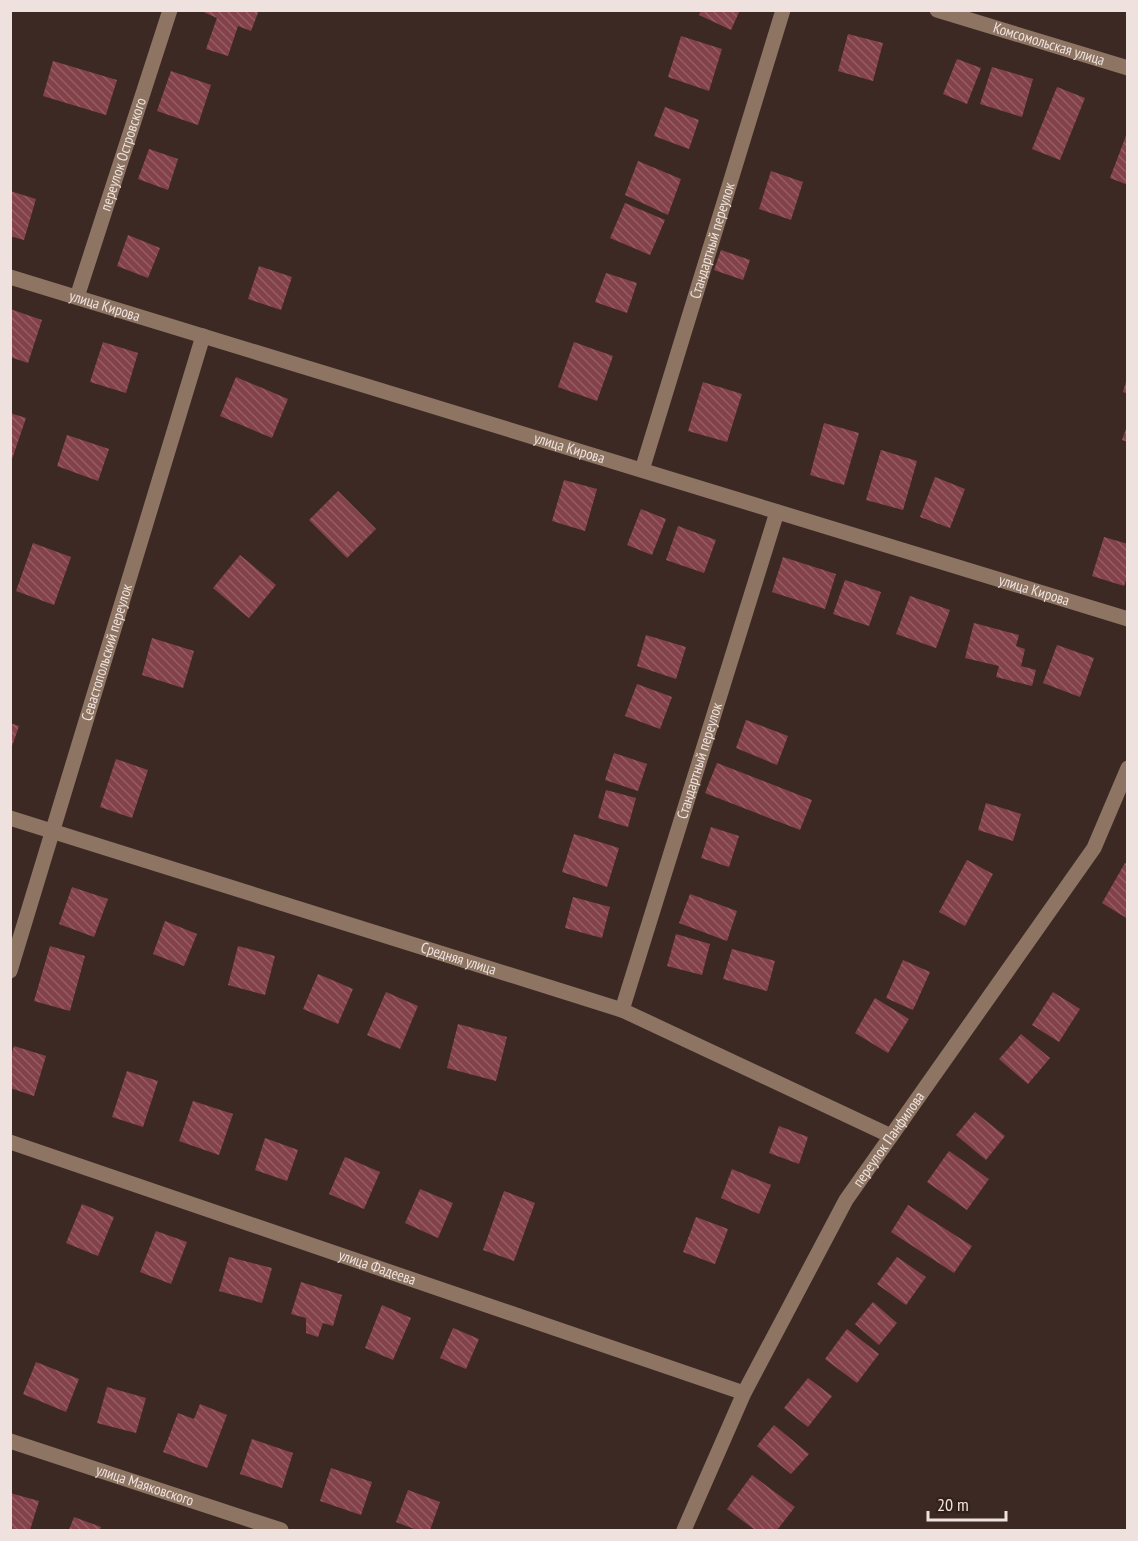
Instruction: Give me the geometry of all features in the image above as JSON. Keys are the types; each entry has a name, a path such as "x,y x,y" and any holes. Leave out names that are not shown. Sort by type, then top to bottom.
{"street":[{"name":"переулок Островского","path":"77,297 170,10"},
{"name":"Стандартный переулок","path":"642,470 783,10"},
{"name":"Комсомольская улица","path":"937,10 1128,68"},
{"name":"улица Кирова","path":"10,277 1128,619"},
{"name":"Севастопольский переулок","path":"10,970 203,336"},
{"name":"Стандартный переулок","path":"622,1011 777,512"},
{"name":"переулок Панфилова","path":"684,1530 744,1393 846,1200 1094,848 1128,768"},
{"name":"Средняя улица","path":"10,818 622,1011 891,1136"},
{"name":"улица Фадеева","path":"10,1142 744,1393"},
{"name":"улица Маяковского","path":"10,1441 281,1530"}],"building":[{"path":"199,10 259,10 251,31 238,26 228,56 206,49 217,18"},
{"path":"701,10 740,10 731,30 699,15"},
{"path":"848,34 883,43 873,81 838,71"},
{"path":"681,36 722,49 709,91 668,77"},
{"path":"957,59 981,68 967,104 943,94"},
{"path":"53,61 117,80 106,115 43,96"},
{"path":"992,67 1033,79 1022,117 980,104"},
{"path":"171,71 211,85 198,125 157,111"},
{"path":"1057,87 1085,98 1060,160 1032,149"},
{"path":"665,107 699,120 689,149 654,136"},
{"path":"1128,133 1128,185 1110,178"},
{"path":"149,149 178,159 168,190 138,179"},
{"path":"638,161 681,179 668,215 625,195"},
{"path":"771,171 803,182 791,220 759,209"},
{"path":"10,191 36,199 24,240 10,236"},
{"path":"625,203 665,220 650,255 610,238"},
{"path":"128,235 160,248 148,278 117,266"},
{"path":"721,250 750,260 743,280 714,270"},
{"path":"259,266 292,277 281,310 248,299"},
{"path":"606,273 637,283 627,313 595,302"},
{"path":"10,309 42,320 28,363 10,357"},
{"path":"103,342 138,353 126,393 90,382"},
{"path":"574,342 613,356 597,401 558,387"},
{"path":"236,377 288,399 272,438 220,416"},
{"path":"1128,378 1128,394 1123,392"},
{"path":"703,382 742,394 727,442 688,431"},
{"path":"10,413 26,418 11,462 10,462"},
{"path":"824,423 859,433 844,485 810,475"},
{"path":"1128,423 1128,442 1122,440"},
{"path":"67,435 109,449 98,481 57,466"},
{"path":"881,450 917,461 903,510 866,500"},
{"path":"935,477 965,489 950,528 920,517"},
{"path":"564,480 597,489 585,531 552,521"},
{"path":"338,491 376,529 347,558 309,520"},
{"path":"641,509 666,519 652,555 627,545"},
{"path":"678,526 716,540 704,573 666,560"},
{"path":"1104,537 1128,544 1128,574 1124,586 1092,576"},
{"path":"33,543 71,557 54,605 16,591"},
{"path":"240,555 276,585 249,618 213,588"},
{"path":"783,557 836,574 825,609 772,592"},
{"path":"845,580 881,592 869,626 833,614"},
{"path":"910,596 950,610 936,648 896,634"},
{"path":"974,623 1019,635 1016,646 1025,649 1021,666 1036,670 1032,686 996,677 999,666 965,658"},
{"path":"646,635 686,647 676,679 637,666"},
{"path":"152,638 194,651 183,688 142,675"},
{"path":"1057,645 1094,658 1080,697 1043,683"},
{"path":"637,684 672,697 660,729 625,716"},
{"path":"746,720 788,736 777,765 736,748"},
{"path":"10,723 19,726 11,749 10,749"},
{"path":"614,753 647,764 638,791 605,780"},
{"path":"116,759 148,770 132,818 100,807"},
{"path":"717,763 812,800 800,830 705,793"},
{"path":"606,790 636,798 628,827 598,818"},
{"path":"986,803 1021,814 1013,841 978,830"},
{"path":"711,827 739,836 729,867 701,858"},
{"path":"574,834 619,848 607,887 562,872"},
{"path":"967,860 993,874 965,926 939,912"},
{"path":"1125,863 1128,864 1128,919 1102,903"},
{"path":"72,887 108,899 94,937 59,924"},
{"path":"690,894 737,911 727,941 679,923"},
{"path":"573,897 610,907 602,938 565,928"},
{"path":"165,921 197,934 184,966 153,954"},
{"path":"676,934 710,944 702,975 667,966"},
{"path":"50,946 85,956 70,1011 34,1001"},
{"path":"238,946 275,956 265,995 228,985"},
{"path":"732,949 775,961 767,991 723,979"},
{"path":"903,960 930,972 913,1010 886,998"},
{"path":"318,974 353,989 338,1024 303,1009"},
{"path":"386,992 418,1006 400,1049 367,1035"},
{"path":"1053,992 1080,1009 1059,1042 1032,1025"},
{"path":"875,998 909,1019 888,1053 855,1033"},
{"path":"458,1024 507,1037 496,1081 447,1068"},
{"path":"1021,1034 1050,1058 1028,1084 999,1059"},
{"path":"14,1046 46,1056 34,1096 10,1088 10,1058"},
{"path":"127,1071 158,1081 143,1127 112,1117"},
{"path":"193,1101 233,1114 219,1155 179,1141"},
{"path":"975,1112 1005,1136 986,1160 956,1135"},
{"path":"779,1126 808,1137 799,1164 769,1153"},
{"path":"265,1138 298,1150 287,1181 255,1170"},
{"path":"949,1151 989,1179 967,1210 927,1182"},
{"path":"345,1157 380,1172 364,1209 329,1194"},
{"path":"732,1169 771,1185 759,1214 721,1198"},
{"path":"420,1189 453,1203 438,1238 405,1223"},
{"path":"504,1191 535,1203 514,1261 483,1250"},
{"path":"82,1204 114,1217 98,1256 66,1243"},
{"path":"908,1205 972,1246 954,1273 891,1232"},
{"path":"696,1217 728,1229 715,1264 683,1252"},
{"path":"156,1231 187,1242 171,1284 140,1272"},
{"path":"229,1257 272,1268 262,1303 219,1291"},
{"path":"897,1257 926,1277 906,1305 877,1284"},
{"path":"301,1282 342,1295 333,1326 323,1323 318,1337 306,1333 306,1318 291,1314"},
{"path":"873,1302 897,1323 879,1345 855,1324"},
{"path":"382,1305 411,1318 393,1360 365,1348"},
{"path":"453,1328 479,1339 466,1369 440,1358"},
{"path":"847,1329 879,1354 857,1383 825,1359"},
{"path":"36,1362 79,1379 66,1412 23,1394"},
{"path":"808,1378 832,1396 808,1427 784,1408"},
{"path":"107,1387 146,1398 136,1433 97,1423"},
{"path":"200,1404 227,1415 207,1468 163,1452 178,1413 194,1419"},
{"path":"774,1425 809,1454 791,1474 757,1446"},
{"path":"252,1439 293,1453 282,1488 240,1474"},
{"path":"331,1468 372,1482 361,1515 320,1501"},
{"path":"752,1475 795,1507 777,1530 755,1530 727,1509"},
{"path":"408,1490 440,1502 430,1530 417,1530 396,1522"},
{"path":"10,1493 39,1501 30,1530 10,1530"},
{"path":"74,1517 101,1527 100,1530 69,1530"}]}
